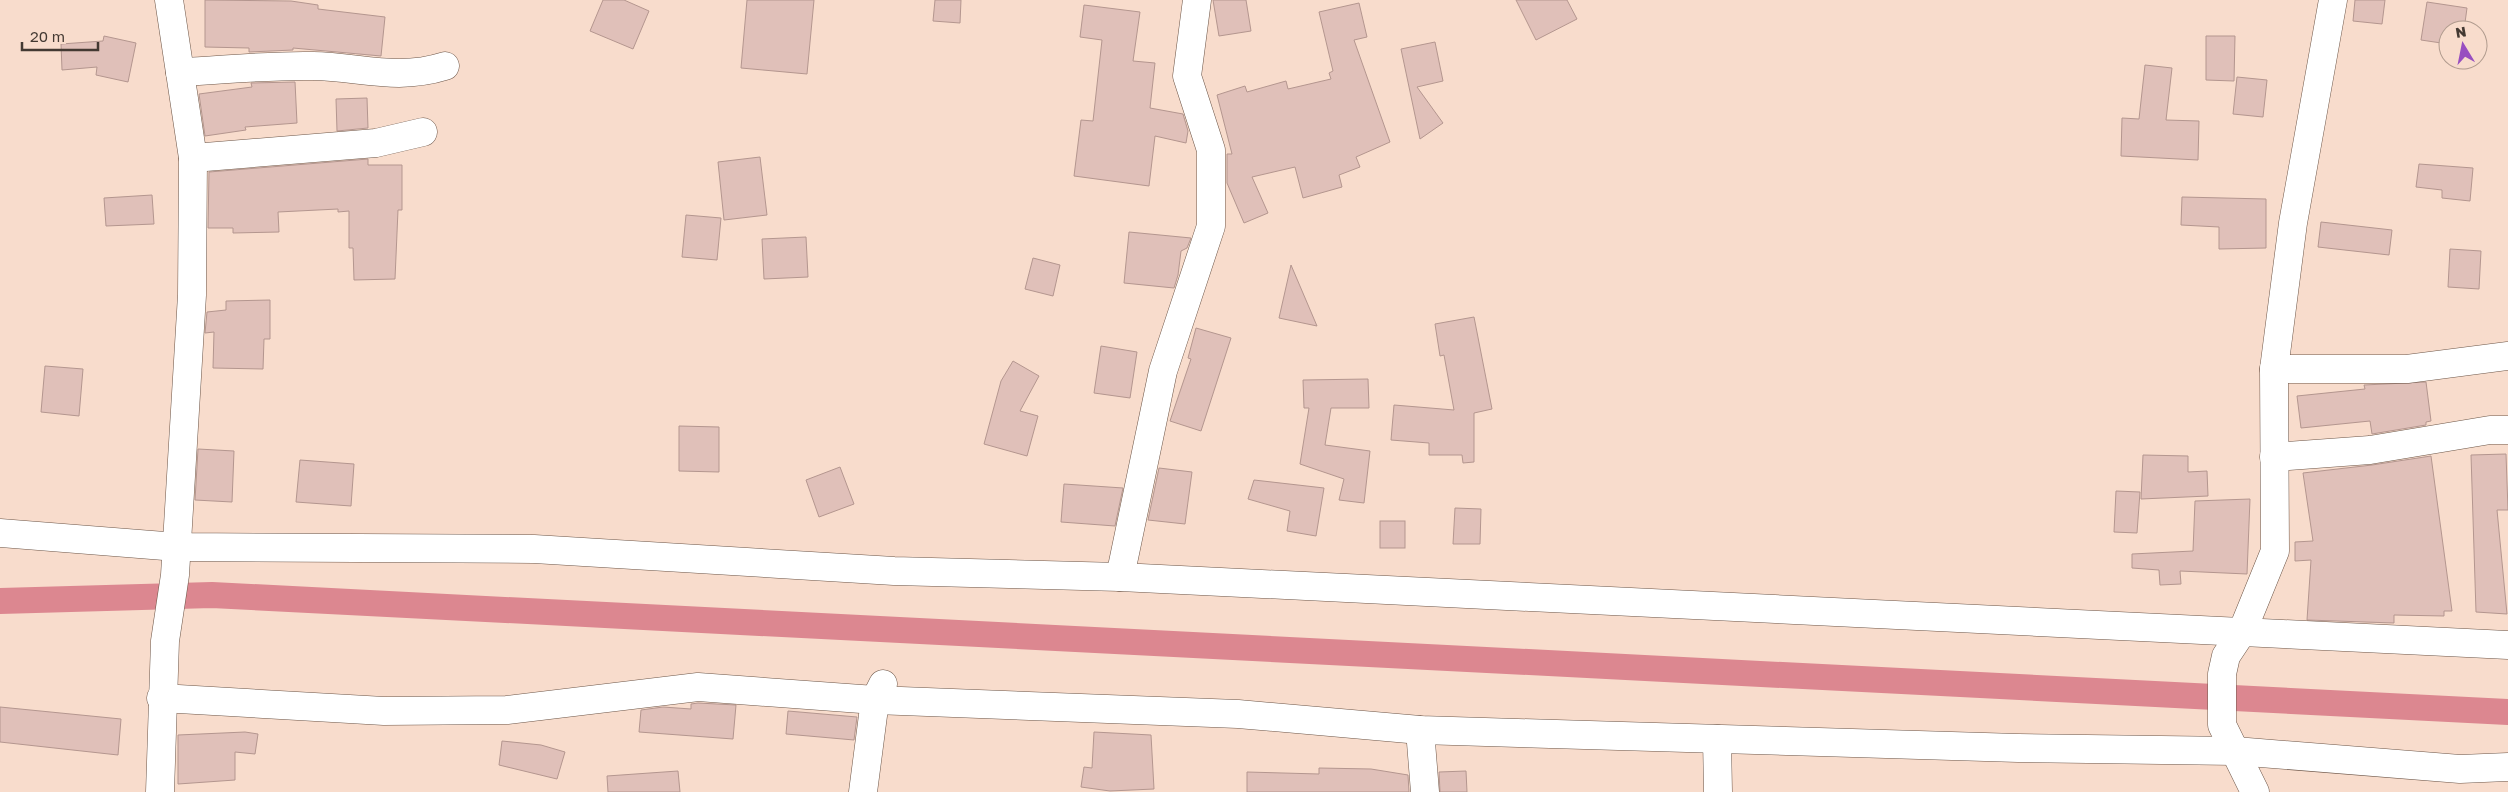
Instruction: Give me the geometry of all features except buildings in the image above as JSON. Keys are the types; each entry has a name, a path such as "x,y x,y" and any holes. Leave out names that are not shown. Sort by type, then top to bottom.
{"street":[{"path":"160,792 161,698 165,641 176,575 192,295 193,158 169,0"},
{"path":"1120,577 1163,371 1211,226 1211,150 1187,76 1196,0"},
{"path":"2255,792 2222,725 2222,674 2226,656 2242,632 2275,551 2274,368 2293,223 2333,0"},
{"path":"180,72 314,66 401,74 425,72 445,66"},
{"path":"193,158 376,142 424,132"},
{"path":"2274,368 2406,369 2508,356"},
{"path":"2274,457 2370,450 2490,430 2508,430"},
{"path":"0,532 177,547 534,549 894,571 1120,577 2508,645"},
{"path":"161,698 384,711 507,710 698,687 879,692 1238,714 1420,730 2018,748 2235,751 2460,769 2508,767"},
{"path":"863,792 879,692"},
{"path":"1420,730 1425,792"},
{"path":"1717,739 1718,792"}],"waterway":[{"path":"0,601 212,595 2508,712"}]}
